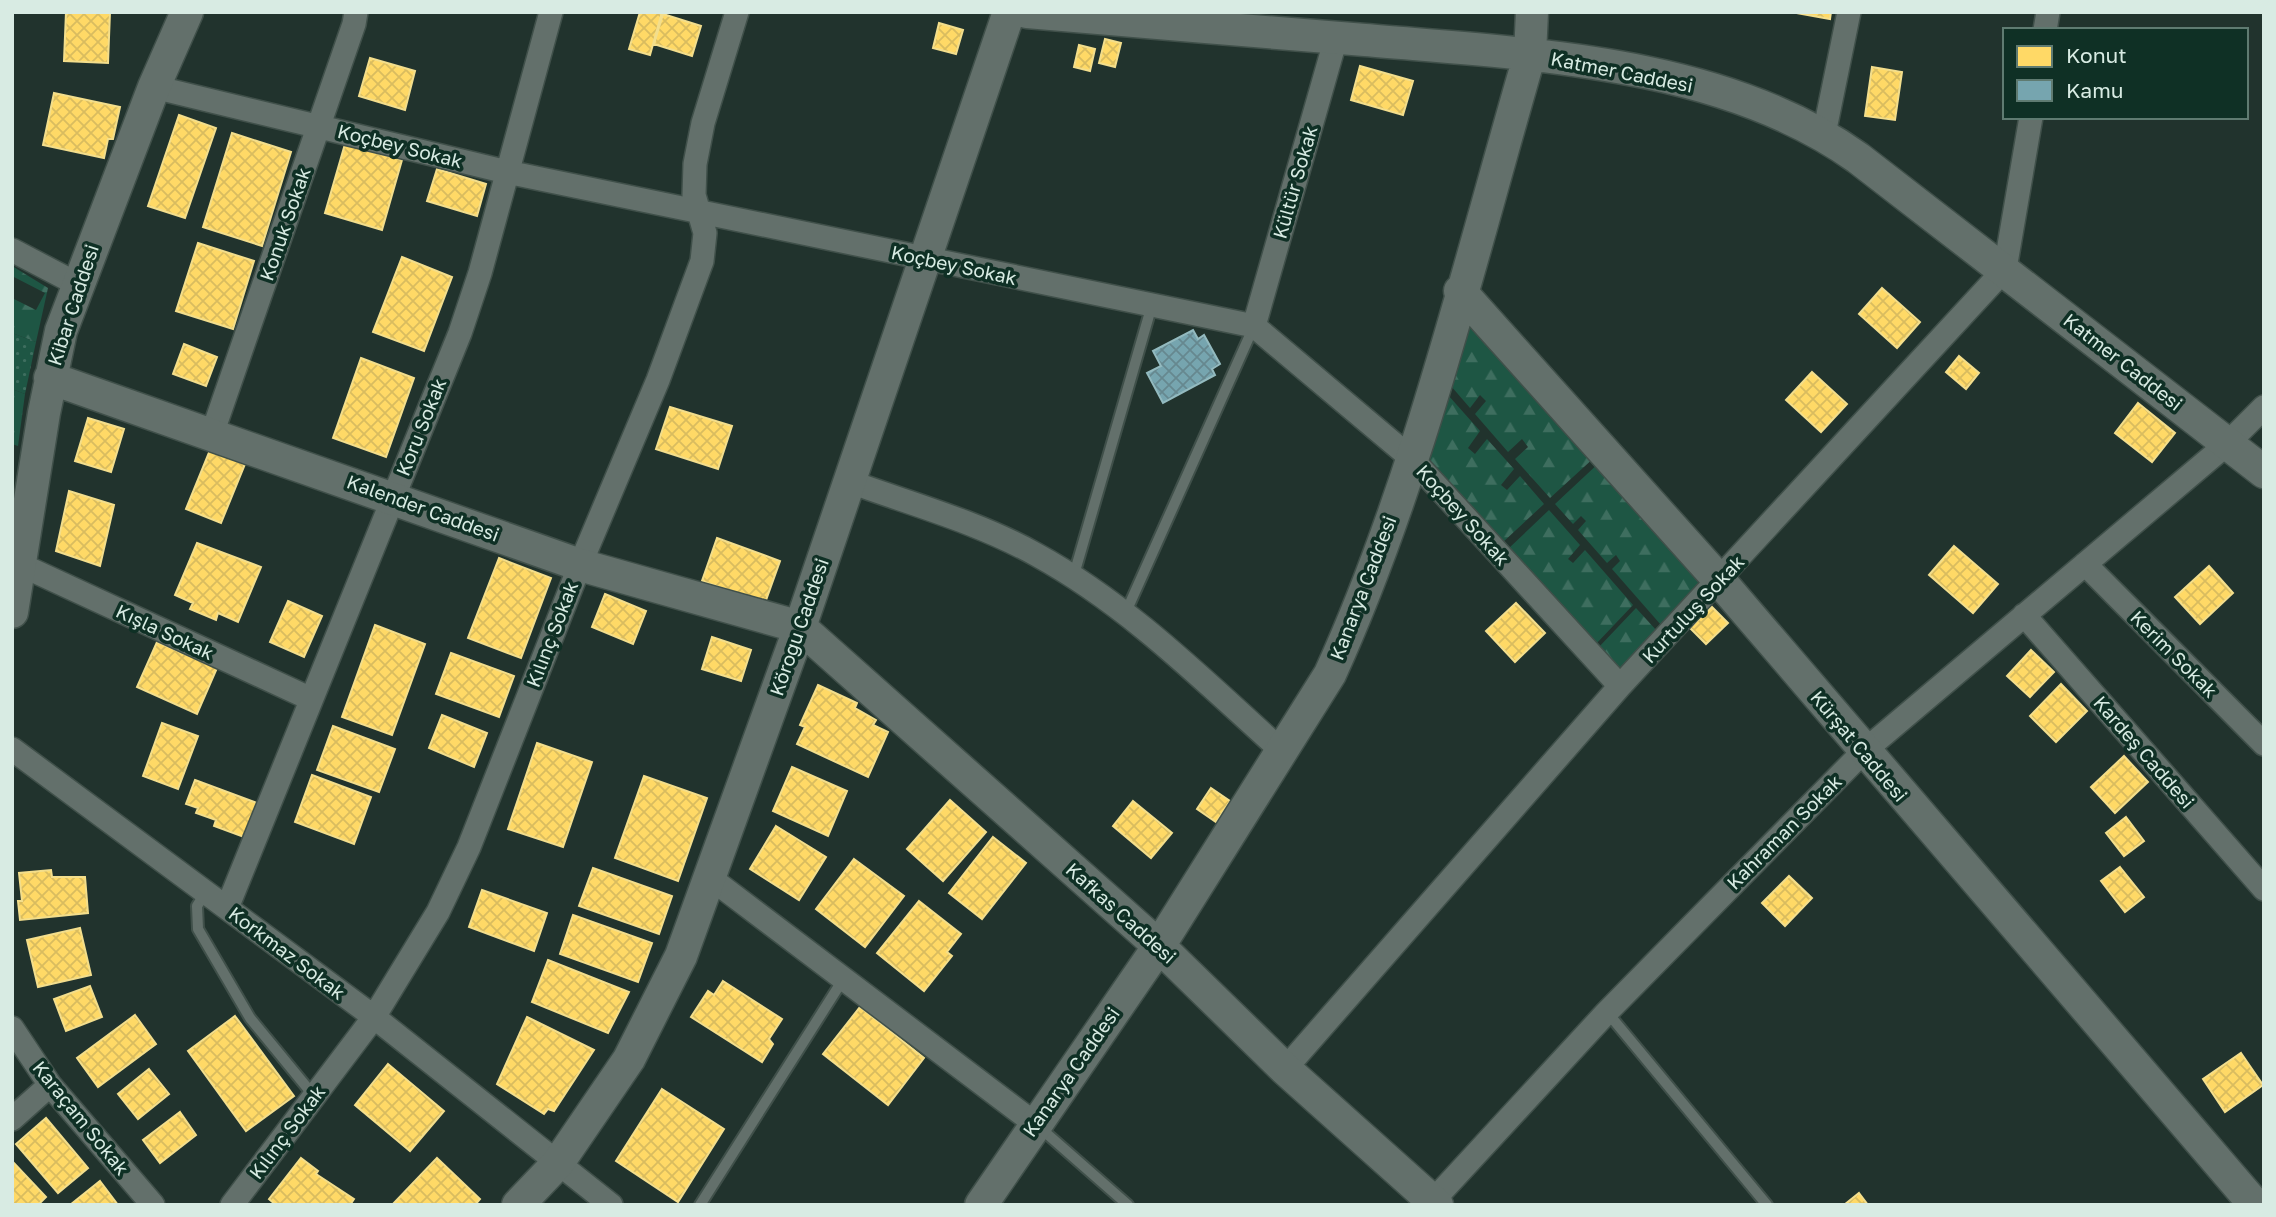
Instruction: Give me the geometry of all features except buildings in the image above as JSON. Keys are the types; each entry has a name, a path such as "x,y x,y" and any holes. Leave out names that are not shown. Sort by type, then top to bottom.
{"street":[{"name":"Kibar Caddesi","path":"12,612 50,378 77,284 154,87 187,12"},
{"name":"Konuk Sokak","path":"212,435 356,12"},
{"name":"Koru Sokak","path":"227,908 460,333 551,12"},
{"name":"Kılınç Sokak","path":"232,1205 374,1017 438,912 469,847 579,565 658,380 702,261 705,233 694,195 700,136 737,12"},
{"name":"Köroğu Caddesi","path":"517,1205 558,1163 629,1059 681,956 800,627 1009,12"},
{"name":"Katmer Caddesi","path":"1027,12 1530,54 1664,77 1768,109 1824,134 2005,269 2264,472"},
{"name":"Kanarya Caddesi","path":"981,1205 1034,1123 1159,946 1330,674 1351,627 1412,459 1530,54 1532,12"},
{"path":"1824,134 1849,12"},
{"name":"Kültür Sokak","path":"1254,326 1336,38"},
{"name":"Koçbey Sokak","path":"154,87 507,172 1254,326 1412,459 1620,686"},
{"path":"2005,269 2031,119"},
{"path":"12,250 77,284"},
{"name":"Kurtuluş Sokak","path":"1286,1069 1620,686 1720,581 2005,269"},
{"name":"Kürşat Caddesi","path":"1461,291 1720,581 1863,752 2255,1205"},
{"name":"Kalender Caddesi","path":"50,378 393,497 579,565 800,627"},
{"name":"Kahraman Sokak","path":"1433,1204 1607,1012 1863,752 2227,444 2264,407"},
{"path":"848,481 994,533 1073,578 1126,612 1283,752"},
{"name":"Kışla Sokak","path":"19,564 311,699"},
{"name":"Kerim Sokak","path":"2085,564 2264,744"},
{"name":"Kardeş Caddesi","path":"2024,615 2264,889"},
{"name":"Kafkas Caddesi","path":"800,627 1159,946 1286,1069 1433,1204"},
{"name":"Korkmaz Sokak","path":"12,748 374,1017 611,1205"},
{"path":"709,877 1034,1123"},
{"name":"Karaçam Sokak","path":"12,1028 50,1085 153,1205"},
{"path":"12,1119 50,1085"},
{"path":"2255,1205 2264,1199"}],"lane":[{"path":"1073,578 1152,305"},
{"path":"1126,612 1254,326"},
{"path":"206,892 197,906 198,929 250,1018 314,1096"},
{"path":"700,1205 844,978"},
{"path":"1607,1012 1767,1205"},
{"path":"1034,1123 1128,1205"}],"green space":[{"path":"12,266 48,288 36,342 12,333 12,298 36,310 45,293 12,276"},
{"path":"1470,321 1596,456 1550,498 1515,459 1528,447 1522,439 1508,452 1475,414 1486,401 1480,395 1470,408 1451,386"},
{"path":"12,333 36,342 25,394 12,389"},
{"path":"12,389 25,394 18,446 12,444"},
{"path":"1448,395 1480,431 1468,448 1475,454 1487,439 1514,469 1501,485 1507,490 1520,476 1544,504 1502,543 1429,462"},
{"path":"1601,461 1702,579 1661,625 1612,569 1620,561 1616,555 1607,563 1578,530 1586,521 1581,516 1573,524 1555,504"},
{"path":"1549,510 1580,545 1568,559 1573,563 1585,550 1633,605 1595,645 1508,549"},
{"path":"1636,608 1657,631 1624,668 1617,668 1598,648"}]}
